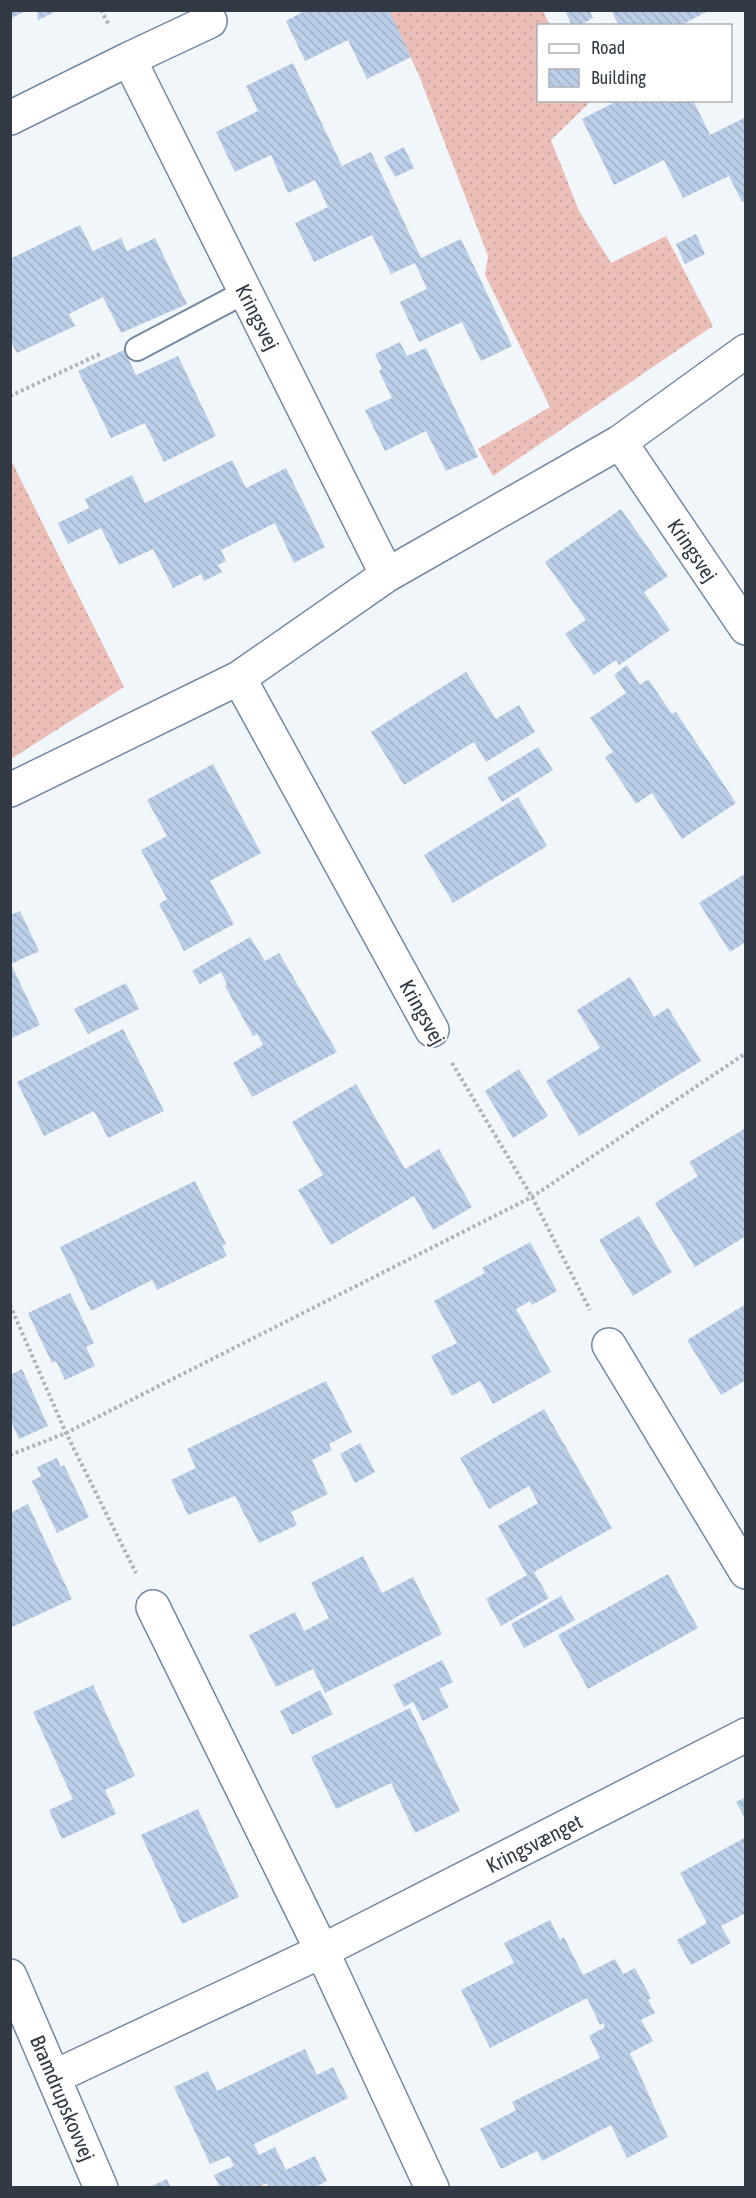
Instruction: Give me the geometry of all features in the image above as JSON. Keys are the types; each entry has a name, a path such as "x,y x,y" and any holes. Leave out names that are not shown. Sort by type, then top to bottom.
{"street":[{"path":"10,118 210,21"},
{"name":"Kringsvej","path":"129,59 387,575"},
{"path":"10,790 239,678 387,575 620,442 746,351"},
{"name":"Kringsvej","path":"620,442 746,628"},
{"name":"Kringsvej","path":"239,678 432,1030"},
{"path":"609,1345 746,1572"},
{"path":"153,1607 322,1951 432,2187"},
{"name":"Kringsvænget","path":"54,2077 322,1951 746,1735"},
{"name":"Bramdrupskovvej","path":"10,1976 101,2187"}],"lane":[{"path":"137,349 245,292"}],"path":[{"path":"10,396 117,346 137,349"},
{"name":"Kringsvej","path":"432,1030 532,1197 609,1345"},
{"path":"10,1455 66,1434 532,1197 746,1053"},
{"path":"10,1305 66,1434 153,1607"}],"shaded area":[{"path":"388,11 543,11 550,24 537,24 537,102 589,103 551,140 579,211 611,263 666,236 713,326 493,476 478,449 550,407 485,275 488,256 418,73"},
{"path":"11,460 124,687 10,759"}],"building":[{"path":"10,10 27,10 10,19"},
{"path":"37,10 51,10 53,13 38,20"},
{"path":"306,10 389,10 411,57 367,79 348,40 305,61 286,21"},
{"path":"565,10 589,10 593,18 582,24 571,24"},
{"path":"611,10 710,10 686,24 618,24"},
{"path":"293,63 342,166 371,152 421,258 461,239 512,346 481,361 462,322 419,342 400,302 427,289 415,263 391,274 372,235 314,262 295,223 328,207 315,180 288,193 271,155 235,172 216,132 258,111 246,86"},
{"path":"615,102 694,102 710,135 746,117 746,200 742,202 729,176 683,198 664,160 614,185 582,119"},
{"path":"404,147 414,168 395,177 384,157"},
{"path":"80,225 93,251 121,238 127,251 155,238 187,304 121,333 103,297 69,314 75,326 17,353 10,340 10,259"},
{"path":"696,234 705,254 685,264 676,244"},
{"path":"400,342 407,356 426,348 478,457 446,471 426,431 385,451 365,410 392,398 379,371 382,369 375,354"},
{"path":"124,350 136,375 178,356 216,436 164,462 145,423 111,438 78,371"},
{"path":"232,460 246,488 286,468 325,547 294,563 275,523 221,550 226,561 218,565 222,572 204,581 201,574 173,588 153,549 119,565 101,528 68,544 58,523 89,508 85,499 132,475 145,503"},
{"path":"621,509 668,576 644,592 670,630 619,665 616,660 594,675 565,634 586,620 545,562"},
{"path":"627,665 640,685 648,679 672,714 676,712 736,803 682,839 652,793 636,804 605,757 613,752 590,718 626,693 614,675"},
{"path":"466,672 496,719 519,705 535,732 486,762 474,742 404,785 371,732"},
{"path":"538,747 553,770 502,802 487,778"},
{"path":"213,764 261,853 210,881 234,924 184,951 159,904 167,899 141,850 167,836 147,800"},
{"path":"518,797 547,846 453,903 424,855"},
{"path":"746,873 746,942 730,952 699,903"},
{"path":"20,911 39,951 11,964 40,1025 10,1039 10,915"},
{"path":"250,937 265,961 279,953 337,1052 252,1097 233,1063 263,1045 257,1034 253,1036 225,986 227,984 221,972 200,984 192,971"},
{"path":"630,977 654,1017 668,1008 701,1061 579,1136 546,1081 600,1048 577,1010"},
{"path":"126,983 139,1009 88,1034 74,1009"},
{"path":"123,1029 164,1111 108,1138 94,1111 44,1136 17,1082"},
{"path":"519,1069 548,1116 513,1138 485,1091"},
{"path":"356,1084 405,1169 439,1149 472,1207 433,1230 414,1196 331,1245 298,1190 323,1175 292,1122"},
{"path":"746,1128 746,1236 695,1267 655,1203 698,1176 689,1162"},
{"path":"195,1181 226,1244 222,1246 227,1256 157,1290 152,1280 91,1311 60,1247"},
{"path":"639,1216 672,1272 633,1296 599,1240"},
{"path":"530,1242 557,1291 532,1305 530,1301 516,1309 551,1372 493,1404 480,1381 452,1396 431,1356 457,1343 434,1301 485,1273 482,1268"},
{"path":"70,1293 94,1343 86,1347 95,1366 65,1380 56,1361 52,1363 28,1313"},
{"path":"746,1304 746,1380 721,1395 687,1340"},
{"path":"22,1369 48,1426 19,1439 10,1419 10,1375"},
{"path":"326,1381 352,1432 329,1444 332,1450 312,1460 328,1494 291,1512 297,1525 259,1543 235,1496 188,1515 171,1480 196,1468 187,1449"},
{"path":"544,1409 612,1528 534,1572 549,1598 501,1626 486,1599 527,1575 498,1526 538,1503 529,1486 489,1509 460,1458"},
{"path":"360,1443 375,1472 355,1483 340,1454"},
{"path":"57,1458 61,1467 64,1465 89,1517 57,1533 32,1481 41,1476 37,1467"},
{"path":"28,1504 72,1599 10,1628 10,1513"},
{"path":"363,1556 382,1593 413,1577 442,1634 325,1693 313,1669 276,1687 249,1635 295,1612 304,1631 329,1618 311,1583"},
{"path":"668,1574 698,1628 588,1689 558,1635"},
{"path":"561,1596 575,1620 524,1648 511,1624"},
{"path":"442,1660 453,1682 439,1689 449,1707 423,1721 413,1702 404,1707 393,1685"},
{"path":"93,1685 135,1776 105,1790 116,1814 62,1839 49,1810 73,1799 33,1712"},
{"path":"320,1690 333,1714 292,1735 280,1711"},
{"path":"410,1708 460,1811 415,1833 391,1783 336,1809 311,1757"},
{"path":"746,1797 746,1820 736,1802"},
{"path":"198,1809 239,1897 182,1924 141,1835"},
{"path":"746,1837 746,1913 721,1926 731,1943 691,1965 677,1940 707,1923 680,1873"},
{"path":"550,1920 560,1940 564,1937 583,1975 615,1959 623,1974 635,1968 651,1998 648,2000 655,2013 641,2020 653,2041 630,2053 668,2137 627,2158 611,2125 542,2161 537,2151 501,2169 480,2129 516,2110 512,2102 600,2058 589,2036 605,2027 603,2023 600,2025 587,1998 490,2048 461,1990 514,1963 504,1943"},
{"path":"305,2049 317,2075 333,2067 348,2098 254,2144 259,2155 275,2147 286,2170 315,2156 327,2181 314,2188 269,2188 267,2183 257,2188 220,2188 214,2175 234,2166 229,2156 210,2164 174,2087 208,2071 217,2091"},
{"path":"167,2179 171,2188 153,2188 152,2186"}]}
